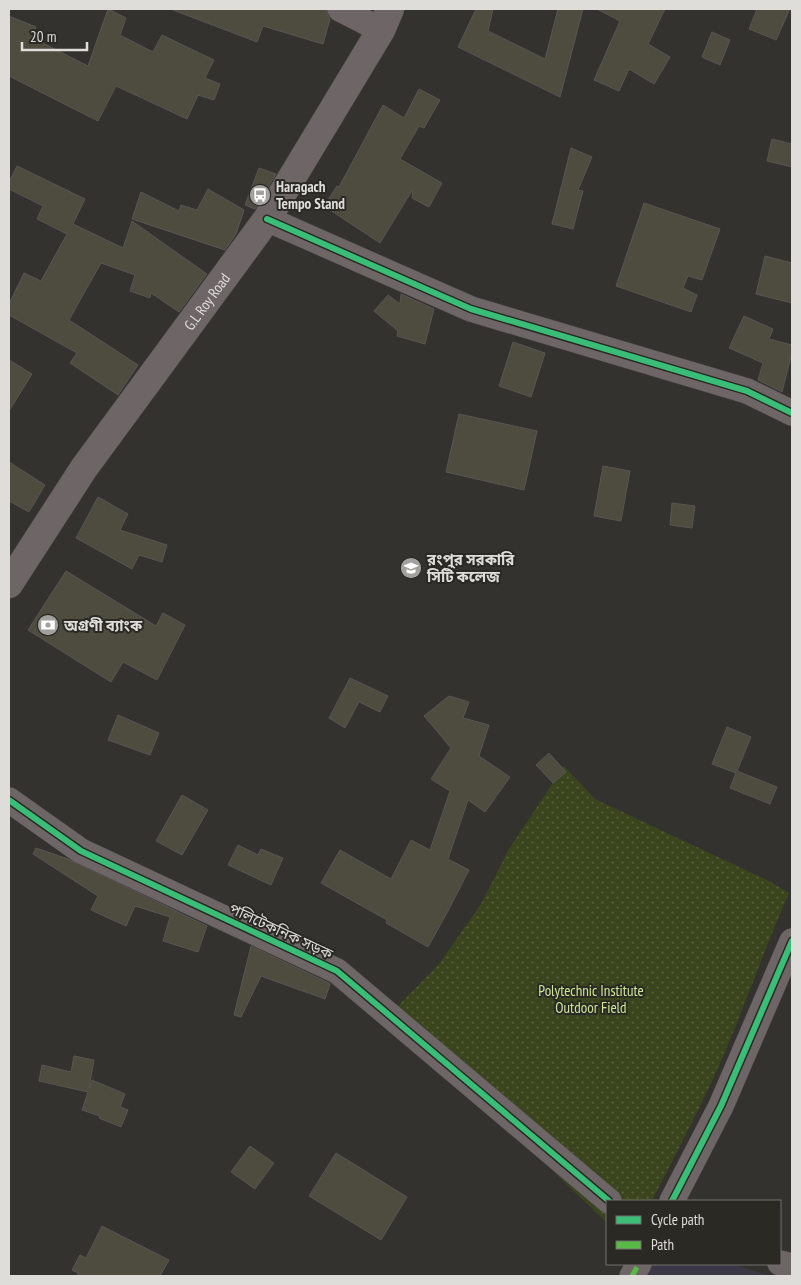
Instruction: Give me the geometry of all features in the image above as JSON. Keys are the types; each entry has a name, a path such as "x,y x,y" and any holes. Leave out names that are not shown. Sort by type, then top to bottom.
{"main road":[{"name":"G.L Roy Road","path":"9,584 84,468 267,219 385,19"}],"street":[{"path":"340,9 385,19"},
{"path":"267,219 471,309 747,391 792,413"},
{"name":"পলিটেকনিক সড়ক","path":"9,800 81,851 337,972 608,1200"},
{"path":"673,1200 722,1106 792,940"},
{"path":"632,1276 638,1265"}],"shaded area":[{"path":"648,1265 735,1265 764,1274 779,1276 643,1276"}],"green space":[{"name":"Polytechnic Institute Outdoor Field","path":"564,766 595,799 769,881 789,893 713,1079 653,1200 606,1200 606,1222 394,1010 439,964 481,904 509,849"}],"building":[{"path":"108,9 126,18 120,35 153,52 162,35 214,60 205,78 220,84 214,100 198,95 187,119 116,86 98,121 9,76 9,16 36,27 31,37 88,66"},
{"path":"174,9 326,9 330,19 323,44 263,26 257,42"},
{"path":"476,9 493,9 488,31 545,59 558,9 583,9 560,97 458,47"},
{"path":"597,9 665,9 648,44 670,57 654,84 629,69 619,91 594,80 620,21"},
{"path":"757,9 790,9 776,40 749,29"},
{"path":"712,32 730,40 720,65 702,57"},
{"path":"419,89 440,100 424,128 419,126 400,159 442,183 429,207 412,198 413,189 380,243 324,206 337,186 339,187 383,105 404,118"},
{"path":"772,139 792,144 792,167 767,161"},
{"path":"571,148 592,157 578,190 583,191 573,229 552,224"},
{"path":"17,166 85,199 73,224 123,248 132,221 207,274 179,312 151,293 150,298 130,291 135,275 101,263 69,320 138,365 118,395 70,363 77,353 9,315 9,304 24,273 41,281 67,234 37,219 43,206 9,189 9,182"},
{"path":"259,168 276,174 255,209 245,205"},
{"path":"208,189 244,210 236,234 225,250 132,219 141,192 179,211 181,205 197,210"},
{"path":"644,203 720,229 702,280 688,276 683,288 697,295 691,312 616,286"},
{"path":"765,256 792,263 792,303 756,294"},
{"path":"401,294 434,309 425,344 397,336 398,331 374,311 388,295 400,304"},
{"path":"744,316 773,329 769,339 792,345 792,353 782,392 758,380 763,363 729,348"},
{"path":"513,342 545,353 531,397 499,386"},
{"path":"9,360 32,374 9,411"},
{"path":"459,414 537,431 524,490 446,472"},
{"path":"9,462 45,485 29,512 9,501"},
{"path":"603,466 630,471 621,521 594,516"},
{"path":"98,497 128,514 120,530 167,545 162,562 139,555 132,569 76,538"},
{"path":"672,503 695,506 692,528 670,525"},
{"path":"66,571 156,626 163,613 185,625 157,680 123,662 111,682 28,630"},
{"path":"350,678 388,696 380,712 359,702 345,728 329,718"},
{"path":"449,696 469,702 463,718 489,725 479,756 510,777 485,812 468,800 448,859 469,870 428,947 386,923 387,920 321,883 340,850 391,879 411,840 430,850 450,791 431,779 451,748 424,716"},
{"path":"118,715 159,733 150,755 108,740"},
{"path":"727,727 751,737 737,771 777,787 770,804 730,788 736,773 712,764"},
{"path":"549,753 566,772 553,783 536,765"},
{"path":"182,795 208,810 182,855 156,841"},
{"path":"238,845 258,855 261,849 283,858 271,885 228,865"},
{"path":"36,848 68,859 207,926 198,952 163,941 170,917 135,906 126,926 91,910 98,896 33,854"},
{"path":"251,946 329,983 325,999 261,976 241,1017 234,1015"},
{"path":"74,1056 94,1060 89,1088 92,1080 125,1094 120,1107 128,1110 121,1127 99,1118 100,1116 82,1110 88,1092 39,1081 42,1065 71,1072"},
{"path":"250,1146 274,1163 255,1189 231,1172"},
{"path":"336,1153 407,1197 381,1240 309,1196"},
{"path":"102,1226 169,1260 160,1276 77,1276 78,1273 72,1270 80,1255 86,1258"}],"marked path":[{"path":"632,1276 638,1265"}],"cycle path":[{"path":"267,219 471,309 747,391 792,413"},
{"path":"9,800 81,851 337,971 608,1200"},
{"path":"673,1200 721,1106 792,941"}],"place":[{"name":"Haragach Tempo Stand","path":"260,195"},
{"name":"রংপুর সরকারি সিটি কলেজ","path":"411,568"},
{"name":"অগ্রণী ব্যাংক","path":"48,625"}]}
